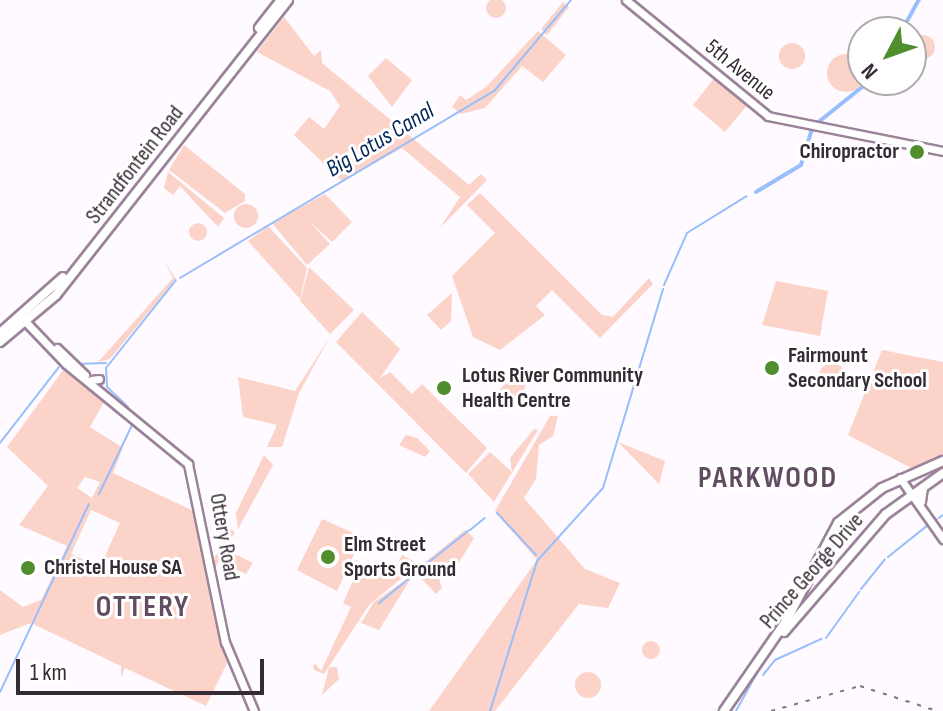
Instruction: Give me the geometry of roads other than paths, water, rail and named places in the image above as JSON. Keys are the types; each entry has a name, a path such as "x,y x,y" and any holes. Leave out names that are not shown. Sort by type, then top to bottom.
{"main road":[{"name":"Strandfontein Road","path":"0,333 26,319 281,0"},
{"name":"Strandfontein Road","path":"0,342 26,319 288,0"},
{"name":"5th Avenue","path":"626,0 764,113 943,151"},
{"path":"207,94 225,80"},
{"path":"26,319 117,403"},
{"path":"26,319 117,403"},
{"name":"Ottery Road","path":"117,403 126,410 139,409 147,426 187,463 192,472 221,620 256,711"},
{"path":"192,472 195,456"},
{"name":"Prince George Drive","path":"725,711 754,660 786,621 829,535 898,479 943,461"},
{"name":"Prince George Drive","path":"725,711 763,655 912,493 943,473"},
{"path":"898,479 921,502 943,539"},
{"path":"921,502 926,484"},
{"path":"912,493 928,515"},
{"path":"753,646 754,660"}],"waterway":[{"name":"Big Lotus Canal","path":"180,278 495,90 571,0"},
{"path":"910,16 919,0"},
{"path":"816,124 851,96"},
{"path":"756,192 801,165 812,128"},
{"path":"664,285 687,233 747,196"},
{"name":"Big Lotus Canal","path":"128,407 107,387 106,368 176,280"},
{"path":"490,711 537,561 603,488 663,289"},
{"path":"77,364 106,363"},
{"path":"0,443 59,367"},
{"path":"99,494 133,423"},
{"path":"0,692 89,504"},
{"path":"497,513 536,555"},
{"path":"939,518 943,515"},
{"path":"470,530 485,518"},
{"path":"888,557 928,525"},
{"path":"415,573 468,531"},
{"path":"861,589 885,559"},
{"path":"379,603 412,576"},
{"path":"826,638 859,592"},
{"path":"763,675 775,660 821,639"},
{"path":"736,711 757,673"}],"railway":[{"path":"771,711 860,686 937,711"}],"place":[{"name":"Chiropractor","path":"917,152"},
{"name":"Fairmount Secondary School","path":"772,368"},
{"name":"Lotus River Community Health Centre","path":"444,388"},
{"name":"Elm Street Sports Ground","path":"328,557"},
{"name":"Christel House SA","path":"28,568"}],"district":[{"name":"PARKWOOD","path":"768,478"},
{"name":"OTTERY","path":"143,607"}]}
